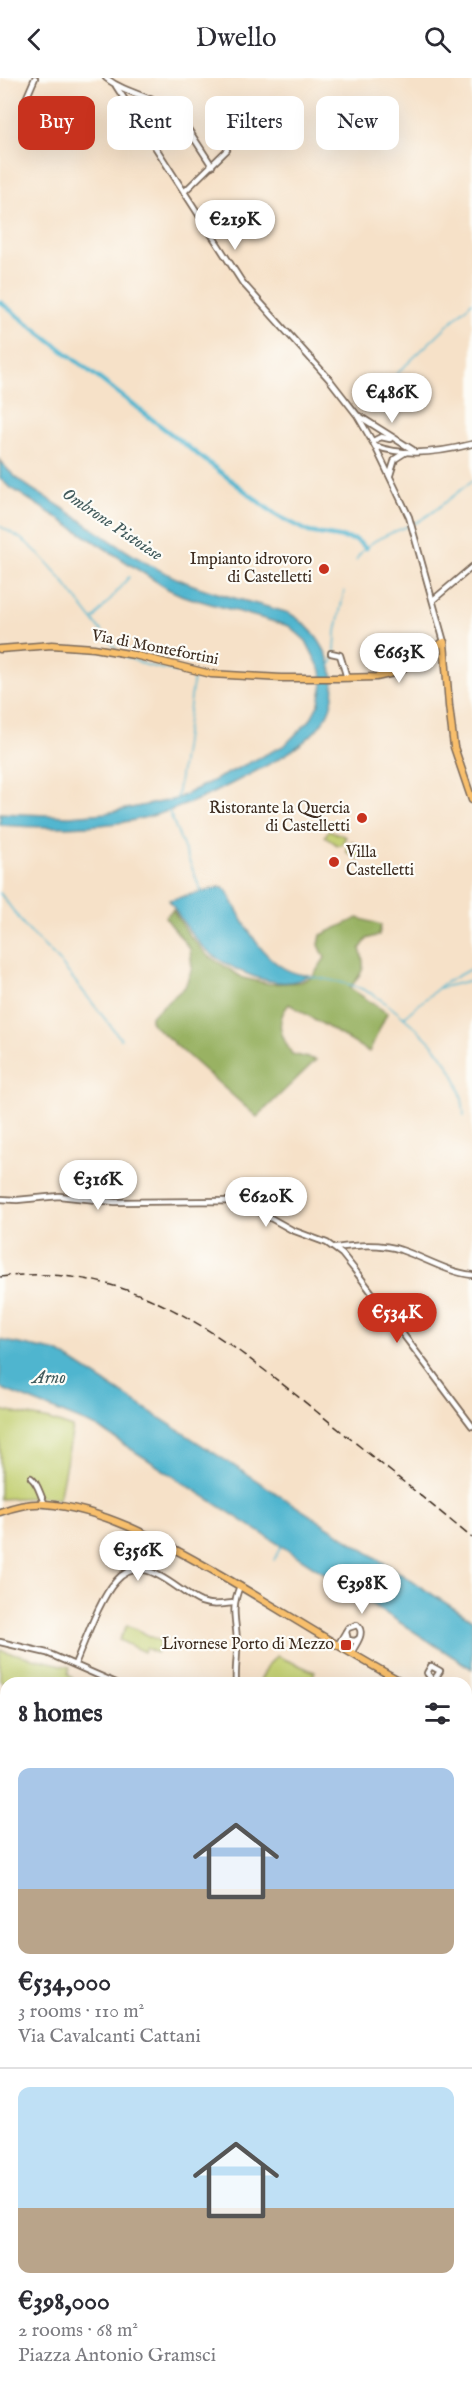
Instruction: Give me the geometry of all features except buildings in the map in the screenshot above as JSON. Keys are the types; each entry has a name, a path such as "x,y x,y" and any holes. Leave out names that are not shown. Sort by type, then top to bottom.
{"main road":[{"name":"Via di Montefortini","path":"0,649 52,645 94,648 134,655 211,674 344,678 376,677 398,672 444,642"},
{"path":"444,642 454,747 472,800"},
{"path":"0,1512 32,1504 45,1504 82,1511 130,1527 161,1541 394,1677"}],"street":[{"path":"27,96 35,78"},
{"path":"106,78 116,86 177,112 212,166"},
{"path":"116,86 242,282 329,380 357,415 374,443 409,517 444,642"},
{"path":"184,192 227,150"},
{"path":"357,415 415,451"},
{"path":"374,443 381,438 395,440"},
{"path":"374,443 390,450 415,451 449,450 472,444"},
{"path":"390,475 398,456 415,451"},
{"path":"433,600 472,567"},
{"path":"331,653 340,655 344,678"},
{"path":"0,1199 17,1200 59,1196 115,1202 228,1201 250,1207 292,1230 336,1248 375,1296 472,1426"},
{"path":"336,1248 353,1246 393,1248 452,1271 472,1275"},
{"path":"31,1478 37,1484 38,1493 45,1504"},
{"path":"32,1504 38,1493"},
{"path":"75,1664 108,1592 125,1574 148,1570 204,1603 214,1605 233,1603"},
{"path":"236,1677 237,1648 233,1603 240,1586"},
{"path":"338,1645 346,1630 350,1626 357,1625 361,1629 360,1636 352,1652"},
{"path":"346,1630 346,1636 350,1640 355,1641 360,1636"},
{"path":"0,1642 47,1653 103,1677"}],"green space":[{"path":"329,830 346,837 341,845 337,845 325,836"},
{"path":"352,841 365,854 360,860 347,852 346,849"},
{"path":"173,910 189,935 207,955 243,978 270,984 301,982 313,976 325,958 319,945 321,935 358,918 381,925 379,935 367,939 360,949 362,970 350,988 387,1013 369,1052 289,1004 280,1023 282,1035 292,1054 316,1060 257,1117 151,1023 151,1016 185,987 192,968 190,949 165,917"},
{"path":"0,1410 49,1420 73,1428 59,1499 43,1497 0,1499"},
{"path":"127,1625 162,1642 156,1653 146,1648 144,1652 119,1640"},
{"path":"0,1650 70,1667 68,1673 71,1677 0,1677"},
{"path":"277,1656 315,1672 313,1677 262,1677 268,1665"}],"water":[{"path":"0,460 28,487 171,576 225,596 289,613 306,625 324,650 333,679 333,696 329,711 321,724 299,746 271,763 207,795 155,815 137,820 89,826 0,825 0,813 69,816 106,813 176,799 285,745 310,720 319,703 323,684 321,671 306,641 289,626 183,596 168,589 8,486 0,478"},
{"path":"220,887 226,889 248,930 268,956 280,966 294,973 309,975 297,981 268,981 238,970 202,946 188,930 169,900"},
{"name":"Arno","path":"0,1340 58,1352 472,1620 472,1669 97,1427 0,1388"}],"waterway":[{"path":"0,302 276,515 309,532 356,540 366,548"},
{"path":"365,404 472,302"},
{"path":"356,560 361,552 376,540 419,521 472,481"},
{"path":"0,526 25,541 41,556 116,648"},
{"path":"93,620 129,577"},
{"path":"335,652 336,632 344,591"},
{"path":"126,657 146,665 194,676 177,798"},
{"path":"330,666 334,657"},
{"path":"169,811 202,893"},
{"path":"0,893 26,928 59,961 121,1039"},
{"path":"404,1017 443,984 472,968"},
{"path":"308,976 342,983 368,992 389,1005 415,1027 436,1049 453,1072 462,1100 464,1116"},
{"path":"439,988 472,980"},
{"path":"274,1560 281,1546"}],"railway":[{"path":"0,1277 48,1275 92,1280 133,1292 172,1309 245,1355 472,1538"}],"place":[{"name":"Impianto idrovoro di Castelletti","path":"324,569"},
{"name":"Ristorante la Quercia di Castelletti","path":"362,818"},
{"name":"Villa Castelletti","path":"334,862"},
{"name":"Livornese Porto di Mezzo","path":"346,1645"}],"water label":[{"name":"Ombrone Pistoiese","path":"112,525"}]}
